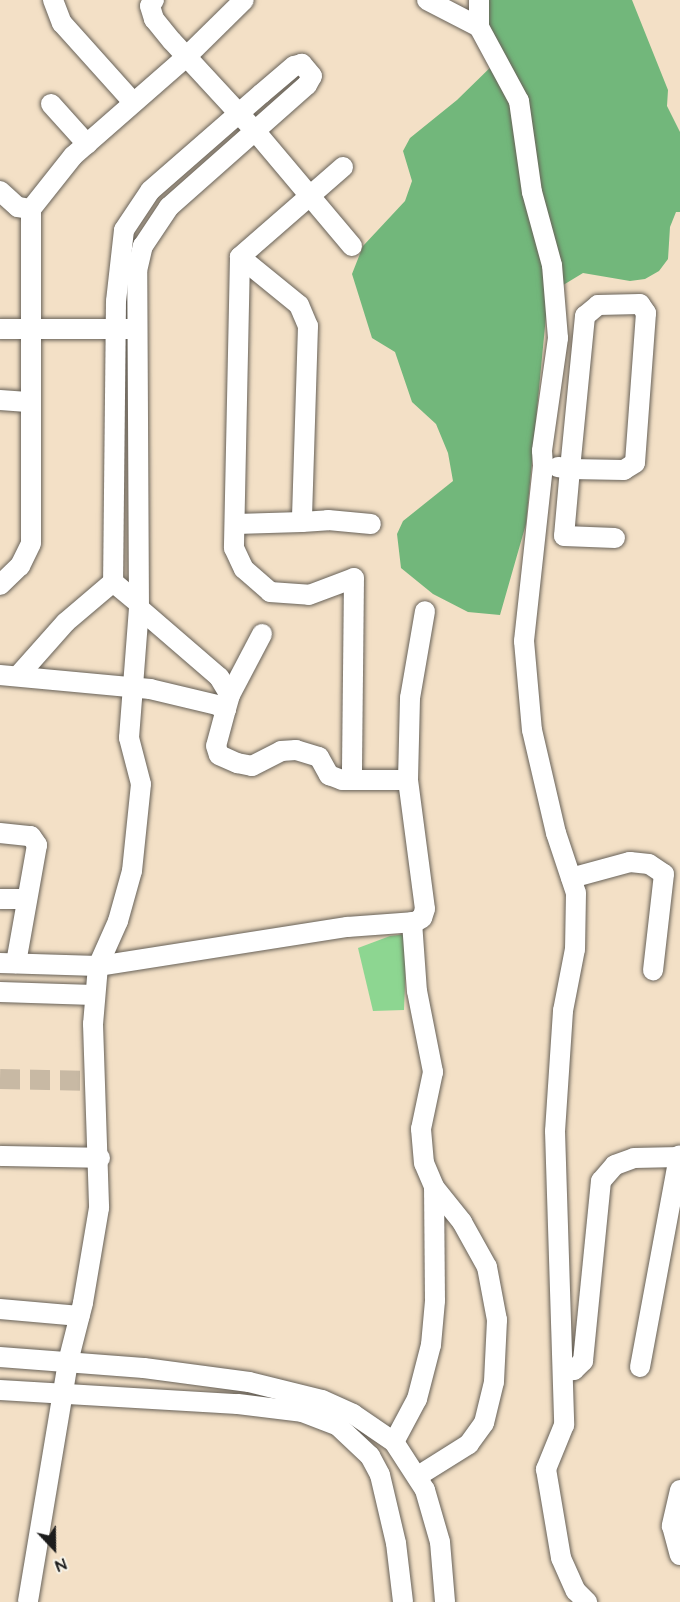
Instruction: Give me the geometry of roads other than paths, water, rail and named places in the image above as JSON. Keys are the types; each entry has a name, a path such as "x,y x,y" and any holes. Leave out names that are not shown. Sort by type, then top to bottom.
{"street":[{"path":"53,0 62,23 133,102"},
{"path":"154,0 150,6 154,19 256,132 308,197 352,246"},
{"path":"0,585 20,566 31,543 31,209 87,144 186,57 244,0"},
{"path":"427,0 479,27"},
{"path":"479,0 479,27 519,100 532,192 552,265 558,338 542,450 543,466 524,641 526,685 549,806 576,894 575,949 563,1011 555,1131 564,1425 546,1469 561,1558 576,1591 587,1602"},
{"path":"9,675 112,582 117,270 124,230 133,212 158,184 294,66 302,64 310,69 312,76 307,85 155,222 143,246 137,271 138,605 129,738 141,784 138,831 126,894 98,966 94,995 94,1081 100,1158 99,1208 80,1316 66,1378 28,1602"},
{"path":"51,104 87,144"},
{"path":"343,167 240,257 236,524 237,560 270,592 309,596 354,578 352,780"},
{"path":"0,191 18,207 31,209"},
{"path":"240,257 299,305 308,326 303,522"},
{"path":"543,466 570,469 624,470 635,463 646,313 639,304 598,305 585,316 570,469 564,536 615,538"},
{"path":"0,329 137,329"},
{"path":"0,400 32,402"},
{"path":"236,524 328,520 371,524"},
{"path":"112,582 219,677 228,702"},
{"path":"0,833 31,836 35,840 25,899 8,963 98,966 337,928 412,922 422,918 425,909 408,780 410,698 425,611"},
{"path":"262,634 228,702 217,739 219,755 252,766 281,751 296,750 319,757 335,778 408,780"},
{"path":"9,675 166,692 228,702"},
{"path":"571,878 630,862 648,864 664,874 653,970"},
{"path":"0,899 25,899"},
{"path":"394,1442 417,1399 431,1346 436,1275 434,1187 421,1145 433,1072 417,991 412,922"},
{"path":"36,964 56,992"},
{"path":"0,992 94,995"},
{"path":"0,1156 100,1158"},
{"path":"563,1371 574,1370 583,1361 602,1181 615,1165 634,1158 680,1157 640,1367"},
{"path":"418,1476 458,1453 479,1432 490,1403 497,1355 498,1320 487,1267 462,1222 434,1187"},
{"path":"0,1309 80,1316"},
{"path":"0,1357 66,1378 285,1409 338,1425 370,1456 380,1475 396,1543 403,1602"},
{"path":"0,1389 144,1368 284,1388 353,1413 394,1442 418,1476 436,1523 445,1602"},
{"path":"680,1490 672,1526 680,1555"}],"tunnel":[{"path":"0,1079 94,1081"}]}
